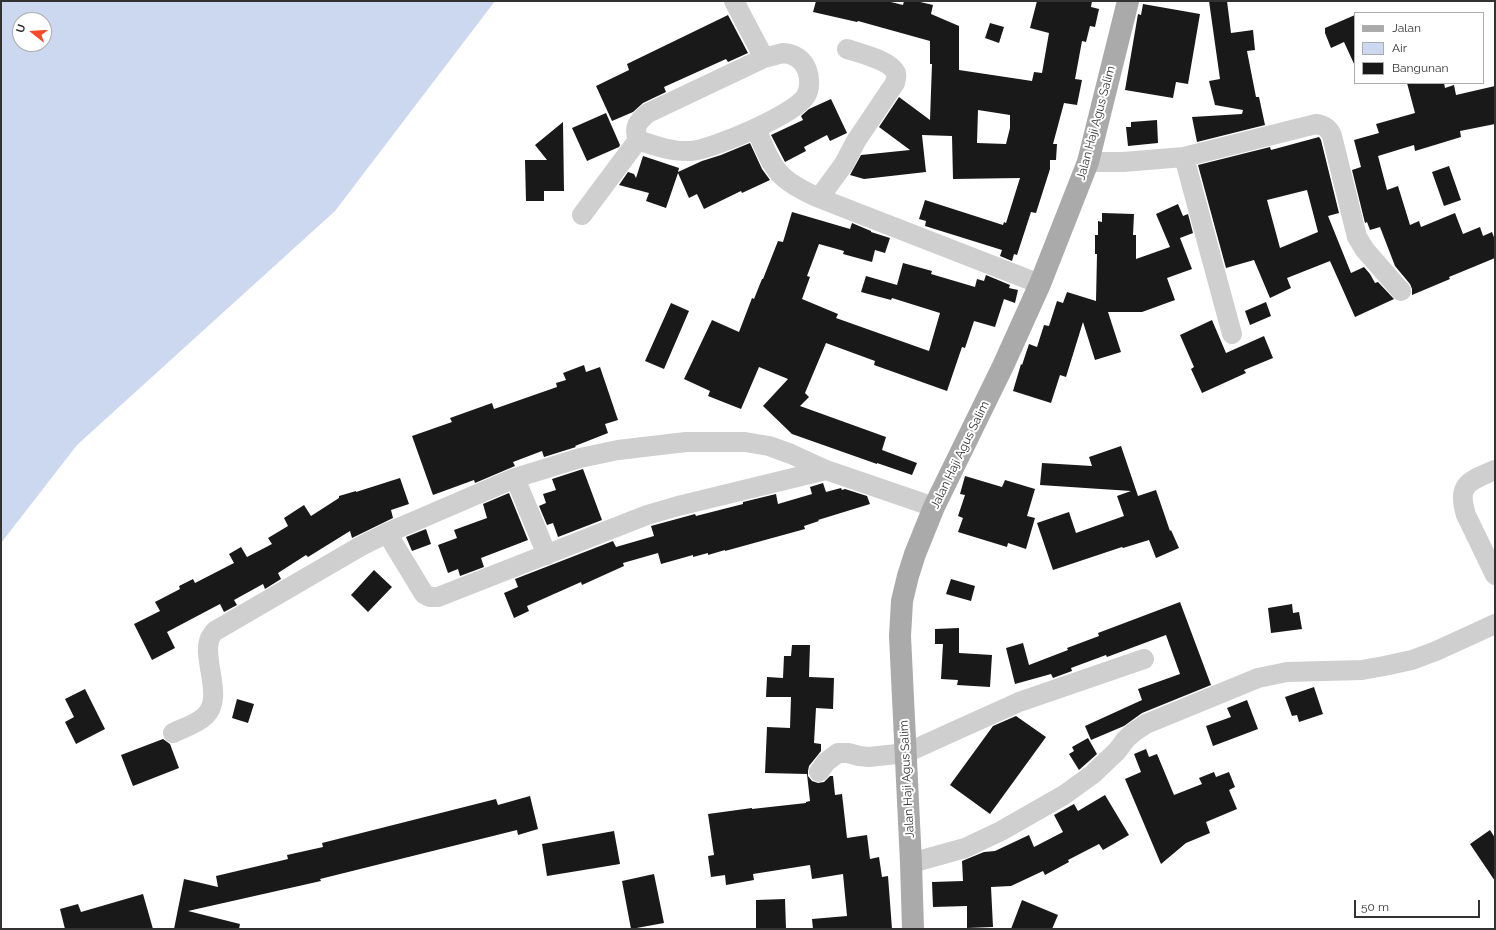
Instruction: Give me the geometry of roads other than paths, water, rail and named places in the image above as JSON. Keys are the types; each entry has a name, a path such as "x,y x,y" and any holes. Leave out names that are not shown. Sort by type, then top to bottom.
{"main road":[{"name":"Jalan Haji Agus Salim","path":"913,929 900,636 902,601 908,576 934,507 1003,366 1040,284 1088,162 1128,1"}],"street":[{"path":"734,1 764,58"},
{"path":"819,198 844,164 856,141 896,83 895,71 887,64 868,55 846,49"},
{"path":"783,53 791,54 799,59 807,70 809,88 808,93 802,102 756,129 704,149 691,151 669,149 638,140 635,132 637,125 648,113 764,58 783,53"},
{"path":"1088,162 1123,162 1184,157 1321,124 1328,128 1332,136 1357,237 1365,250 1401,291"},
{"path":"756,129 773,166 782,177 791,184 819,198 1040,284"},
{"path":"582,215 638,140"},
{"path":"1184,157 1232,334"},
{"path":"173,733 206,715 211,707 214,697 208,647 210,638 215,631 355,549 515,478 580,458 650,445 686,442 745,442 769,446 826,470 934,507"},
{"path":"387,534 424,594 430,597 438,597 653,513 826,470"},
{"path":"1495,470 1473,479 1468,484 1463,495 1463,506 1466,515 1495,575"},
{"path":"515,478 547,555"},
{"path":"911,863 965,848 1001,831 1064,795 1093,774 1110,759 1126,739 1146,724 1232,688 1258,678 1287,672 1362,670 1405,662 1436,652 1495,624"},
{"path":"819,772 826,762 838,753 848,752 859,756 869,757 906,753 1019,702 1144,659"}],"water":[{"path":"1,1 495,1 335,211 77,445 1,543"}]}
